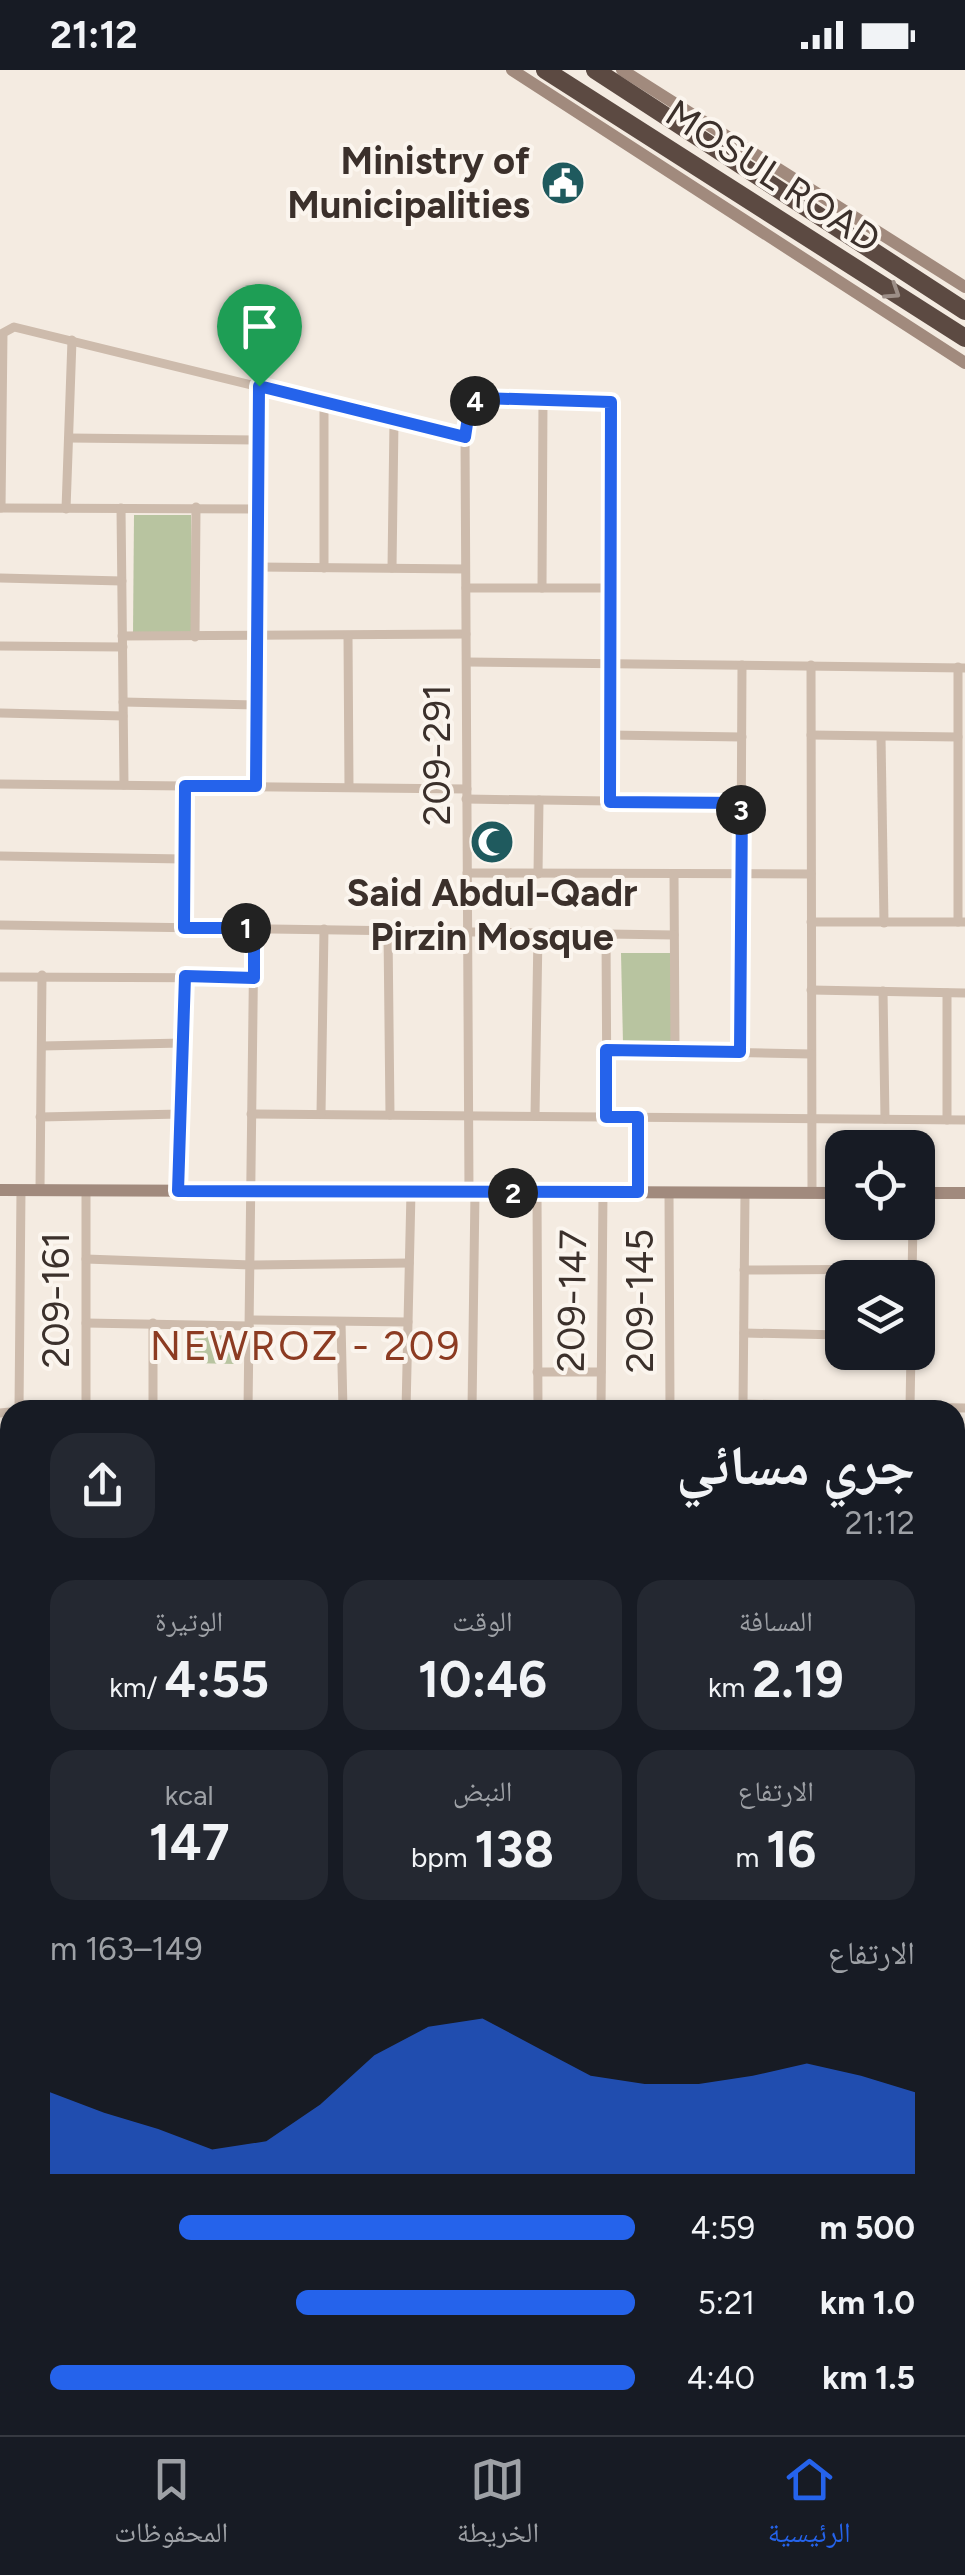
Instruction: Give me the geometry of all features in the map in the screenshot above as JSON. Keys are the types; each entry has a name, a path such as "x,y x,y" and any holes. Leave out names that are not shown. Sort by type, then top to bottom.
{"highway":[{"name":"MOSUL ROAD","path":"545,70 965,338"},
{"name":"MOSUL ROAD","path":"595,70 965,311"},
{"path":"799,256 810,238"}],"street":[{"path":"512,70 965,363"},
{"path":"622,70 965,287"},
{"path":"258,509 0,508 3,333 14,326 465,437 470,404 481,398 606,400 613,407 610,802"},
{"path":"66,509 72,340"},
{"path":"256,786 259,386"},
{"path":"542,399 542,588"},
{"path":"324,402 324,568"},
{"path":"392,568 394,420"},
{"name":"209-291","path":"465,437 472,1400"},
{"path":"69,438 258,440"},
{"path":"121,508 124,785"},
{"path":"196,508 196,637"},
{"path":"258,567 466,569"},
{"path":"0,578 122,581"},
{"path":"466,588 611,588"},
{"path":"0,646 196,637 466,634"},
{"path":"348,636 349,787"},
{"path":"466,662 961,667 958,737 962,922 811,922"},
{"path":"740,1052 742,665"},
{"path":"811,665 812,1193"},
{"path":"123,702 257,704"},
{"path":"0,714 123,716"},
{"path":"811,734 958,737"},
{"path":"609,735 742,737"},
{"path":"882,736 884,922"},
{"path":"0,784 349,787 539,800 742,803"},
{"path":"184,928 185,786"},
{"path":"538,874 539,800"},
{"path":"0,856 184,859"},
{"path":"467,873 811,874"},
{"path":"674,874 675,1051"},
{"path":"0,925 674,935"},
{"path":"248,1400 254,928"},
{"path":"320,1114 324,930"},
{"path":"388,930 390,1115"},
{"path":"536,1116 538,933"},
{"path":"606,934 606,1117"},
{"path":"40,1190 42,975"},
{"path":"178,1191 185,976"},
{"path":"0,977 254,978"},
{"path":"811,990 965,993"},
{"path":"883,991 885,1119"},
{"path":"947,1120 948,992"},
{"path":"42,1046 183,1043"},
{"path":"606,1050 811,1054"},
{"path":"40,1116 181,1114"},
{"path":"251,1114 965,1120"},
{"path":"638,1117 638,1192"},
{"path":"0,1190 825,1193"},
{"path":"19,1400 22,1190"},
{"name":"209-161","path":"86,1190 86,1400"},
{"path":"406,1400 411,1192"},
{"name":"209-147","path":"601,1400 603,1192"},
{"name":"209-145","path":"669,1192 670,1400"},
{"path":"537,1193 538,1400"},
{"path":"935,1193 965,1193"},
{"path":"743,1400 745,1194"},
{"path":"86,1259 250,1265 409,1263"},
{"path":"744,1270 825,1271"},
{"path":"341,1322 343,1400"},
{"path":"86,1323 408,1322"},
{"path":"153,1323 153,1400"},
{"path":"744,1333 825,1335"},
{"path":"910,1400 911,1370"},
{"path":"537,1372 601,1372"}],"green space":[{"path":"134,515 191,515 193,634 133,634"},
{"path":"621,953 672,953 671,1045 623,1043"},
{"path":"190,1334 234,1336 234,1364 190,1363"}],"place":[{"name":"Ministry of Municipalities","path":"563,183"},
{"name":"Said Abdul-Qadr Pirzin Mosque","path":"492,842"}],"district":[{"name":"NEWROZ - 209","path":"306,1346"}],"route":[{"path":"259,386 465,437 470,404 481,398 611,402 610,802 742,803 740,1052 606,1050 606,1117 638,1117 638,1192 178,1191 185,976 254,978 254,928 184,928 185,786 256,786 259,386"}]}
